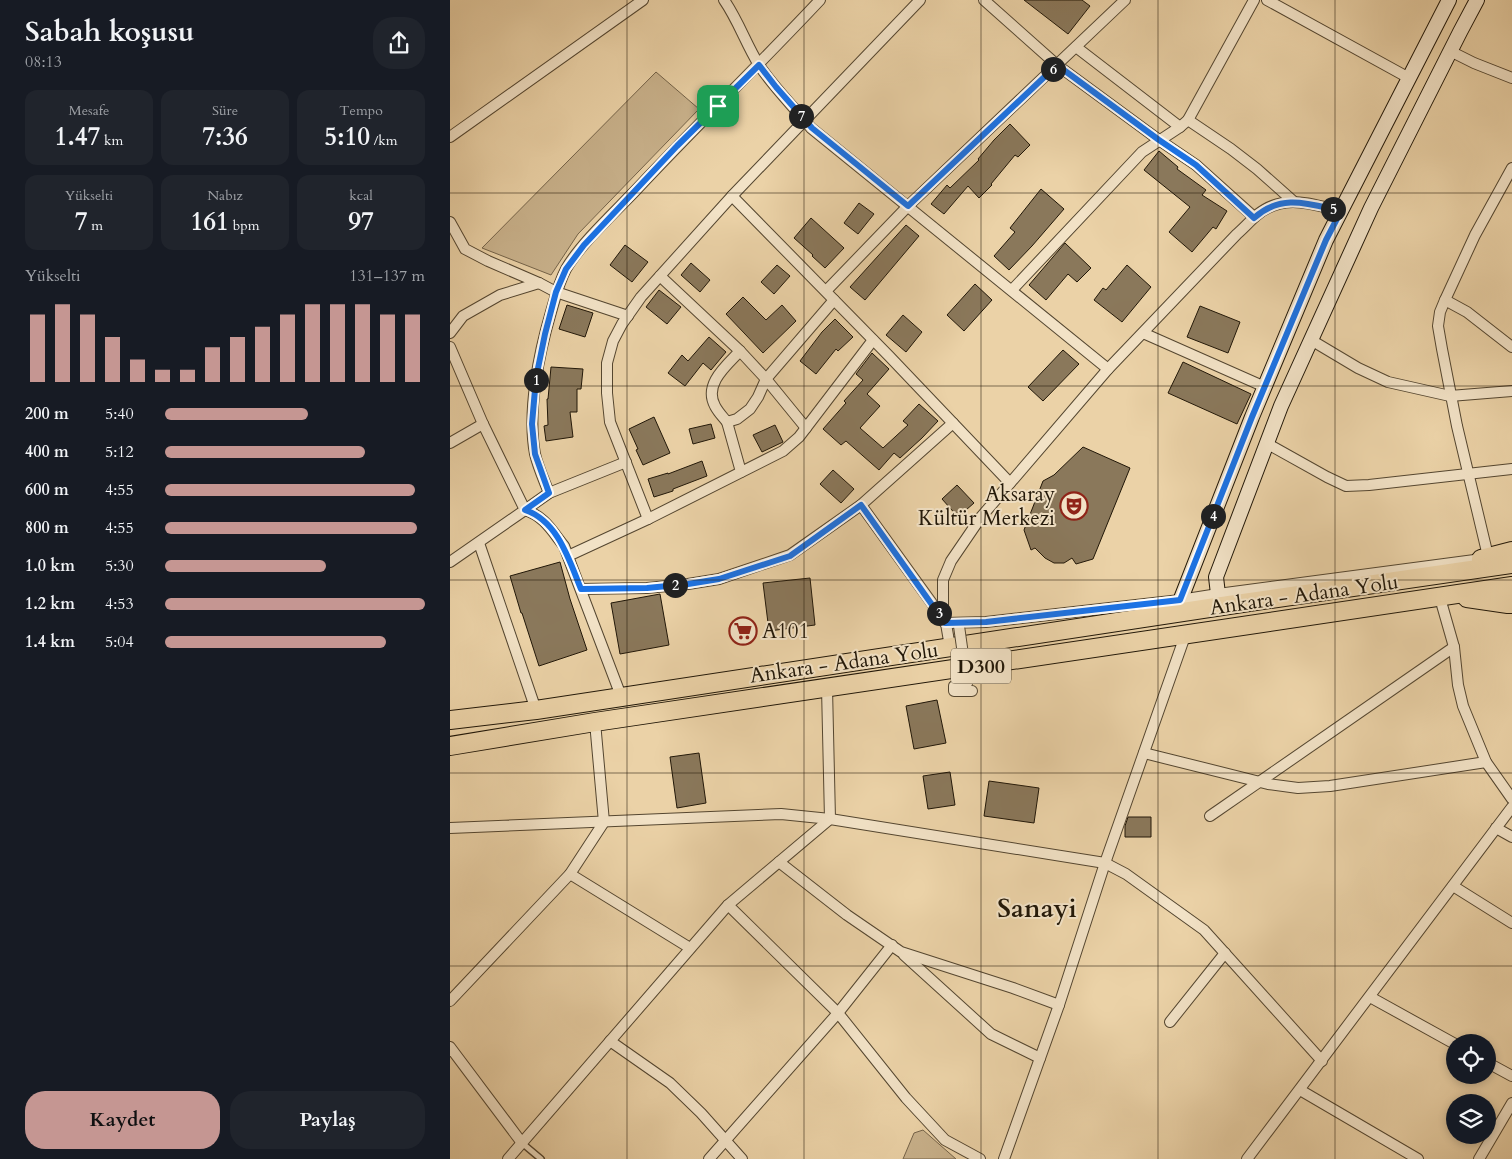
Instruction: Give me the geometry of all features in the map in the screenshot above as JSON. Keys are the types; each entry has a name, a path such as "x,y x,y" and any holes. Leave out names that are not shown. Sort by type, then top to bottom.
{"highway":[{"path":"1444,575 1485,558 1512,551"},
{"name":"Ankara - Adana Yolu","path":"450,720 536,710 950,647 1224,599 1444,575 1512,564"},
{"name":"Ankara - Adana Yolu","path":"450,746 595,722 1512,586"},
{"path":"1446,597 1512,604"}],"main road":[{"path":"1177,607 1326,240 1449,0"},
{"path":"1224,599 1216,577 1281,406 1371,208 1477,0"}],"street":[{"path":"450,137 643,0"},
{"path":"724,0 759,65 812,128 1108,369"},
{"path":"549,493 535,454 532,424 536,378 545,334 556,292 566,269 584,245 677,146 759,65 820,0"},
{"path":"648,518 610,422 607,364 613,341 640,298 732,196 920,0"},
{"path":"984,0 1057,65 1196,165 1254,218"},
{"path":"826,291 908,206 1125,0"},
{"path":"1012,290 1142,152 1184,124 1254,0"},
{"path":"1267,0 1409,78"},
{"path":"1076,47 1184,124 1231,149 1293,201"},
{"path":"1450,50 1474,63 1512,78"},
{"path":"1224,599 1485,558 1450,396 1438,326 1440,312 1445,300 1476,235 1512,168"},
{"path":"732,196 1010,483"},
{"path":"950,647 943,606 944,580 951,561 981,516 1108,369 1254,218 1274,205 1293,201 1341,211"},
{"path":"450,222 465,249 556,292 628,316"},
{"path":"660,276 740,351 766,379 806,428"},
{"path":"450,332 463,316 500,295 539,283"},
{"path":"727,422 737,419 750,409 766,379 834,300"},
{"path":"1445,300 1467,312 1512,347"},
{"path":"1143,333 1265,387"},
{"path":"568,556 783,451 799,437 873,340"},
{"path":"1311,340 1358,368 1388,382 1450,396 1512,391"},
{"path":"450,347 483,424 525,510 535,514 548,526 564,546 621,696"},
{"path":"740,351 718,374 713,386 712,396 714,406 727,422 741,472"},
{"path":"581,589 647,588 688,584 719,579 790,556 861,505 953,423"},
{"path":"450,443 483,424"},
{"path":"1266,444 1327,478 1346,486 1512,469"},
{"path":"450,562 549,493 626,462"},
{"path":"861,505 945,622"},
{"path":"479,543 536,710"},
{"path":"1446,597 1458,685 1463,706 1486,762 1512,799"},
{"path":"945,622 986,622 1177,607"},
{"path":"969,687 959,626 984,626 986,622"},
{"path":"1004,1159 1185,636"},
{"path":"1210,816 1454,647"},
{"path":"828,688 830,819"},
{"path":"450,1001 570,874 604,822 595,722"},
{"path":"1144,753 1260,782 1298,788 1330,786 1486,762"},
{"path":"1247,1159 1512,807"},
{"path":"450,828 782,814 830,819 1105,863 1126,874 1204,930 1322,1061"},
{"path":"508,1159 728,905 830,819"},
{"path":"1496,828 1512,837"},
{"path":"779,862 847,915 901,952 991,1034 1040,1058"},
{"path":"570,874 690,948"},
{"path":"1453,886 1512,924"},
{"path":"728,905 838,1013 906,1098 945,1140 980,1159"},
{"path":"709,1159 838,1013 892,945"},
{"path":"901,952 1059,1004"},
{"path":"1170,1022 1225,953"},
{"path":"1370,997 1446,1039"},
{"path":"610,1041 670,1084 701,1113 742,1159"},
{"path":"450,1047 522,1143"},
{"path":"1496,1067 1512,1076"},
{"path":"1300,1090 1418,1159"},
{"path":"1479,1159 1512,1103"}],"lane":[{"path":"522,1143 541,1159"}],"shaded area":[{"path":"656,72 699,109 578,234 551,275 482,248"},
{"path":"923,1130 956,1159 903,1159 914,1133"}],"building":[{"path":"1024,0 1082,0 1090,6 1068,34"},
{"path":"1010,124 1030,145 1018,157 1015,155 992,185 979,198 968,186 944,214 931,204 947,185 950,188 979,160 994,140"},
{"path":"1159,151 1178,167 1177,169 1206,190 1202,195 1227,211 1216,229 1213,227 1192,252 1169,232 1190,207 1144,170"},
{"path":"1041,189 1064,209 1009,270 994,256 1015,232 1010,228"},
{"path":"859,203 874,214 858,234 844,223"},
{"path":"811,218 844,248 825,268 794,238"},
{"path":"906,225 919,236 865,300 850,287"},
{"path":"1065,243 1091,268 1077,282 1068,274 1046,300 1029,285"},
{"path":"625,245 648,262 632,282 610,265"},
{"path":"691,263 710,280 700,292 681,275"},
{"path":"777,265 790,276 774,294 761,282"},
{"path":"1127,265 1151,287 1122,322 1094,300 1103,288 1106,290"},
{"path":"975,284 992,300 964,331 947,315"},
{"path":"659,290 681,307 667,324 646,307"},
{"path":"743,297 766,320 782,305 796,321 763,353 726,314"},
{"path":"567,305 593,313 585,337 559,329"},
{"path":"1200,306 1240,322 1228,353 1187,337"},
{"path":"903,315 922,332 906,352 886,335"},
{"path":"835,319 853,337 838,351 836,349 816,374 800,361 822,332"},
{"path":"709,337 726,352 711,370 703,363 685,386 668,373 682,355 688,361"},
{"path":"1063,350 1079,364 1043,401 1028,387"},
{"path":"872,353 889,369 867,394 880,406 860,428 883,448 908,425 903,421 919,404 938,421 900,458 894,453 879,470 846,441 841,445 823,429 863,380 856,374"},
{"path":"1183,362 1251,394 1237,424 1168,393"},
{"path":"551,367 583,369 581,389 577,389 577,412 570,412 573,437 546,441 544,426 548,425 547,399"},
{"path":"654,417 670,453 643,465 629,429"},
{"path":"711,424 715,438 693,444 689,429"},
{"path":"775,425 783,442 762,452 753,435"},
{"name":"Aksaray Kültür Merkezi","path":"1083,447 1130,468 1093,559 1076,564 1072,558 1064,563 1054,563 1045,558 1035,548 1031,550 1024,530 1043,481 1054,475"},
{"path":"702,461 707,476 654,497 648,479 668,474"},
{"path":"833,470 854,489 841,503 820,484"},
{"path":"957,485 974,503 958,517 942,499"},
{"path":"560,562 587,650 539,666 510,576"},
{"path":"810,578 815,625 769,631 763,583"},
{"path":"660,594 669,645 620,654 611,603"},
{"path":"937,700 946,743 914,749 906,706"},
{"path":"699,753 706,803 677,808 670,757"},
{"path":"950,772 955,805 928,809 923,776"},
{"path":"989,781 1039,788 1034,823 984,816"},
{"path":"1128,817 1151,817 1151,837 1125,837 1125,826"}],"place":[{"name":"Aksaray Kültür Merkezi","path":"1074,506"},
{"name":"A101","path":"743,631"}],"district":[{"name":"Sanayi","path":"1037,908"}],"route":[{"path":"759,65 812,128 908,206 1057,65 1196,165 1254,218 1274,205 1293,201 1341,211 1326,240 1252,417 1180,600 986,622 945,623 861,505 790,556 719,579 647,588 581,589 564,546 548,526 535,514 525,510 549,493 535,454 532,424 536,378 556,292 566,269 584,245 677,146 718,106 759,65"}]}
